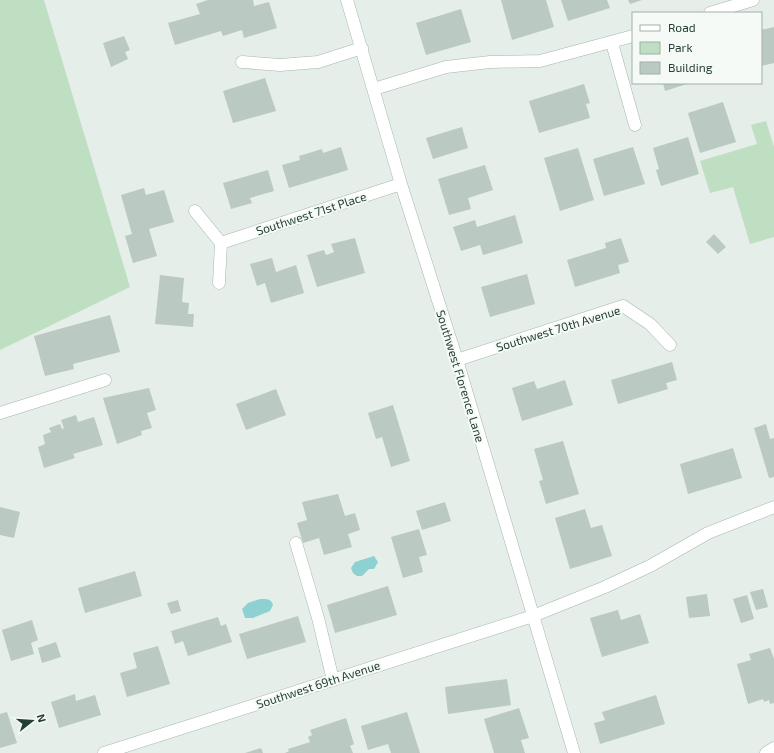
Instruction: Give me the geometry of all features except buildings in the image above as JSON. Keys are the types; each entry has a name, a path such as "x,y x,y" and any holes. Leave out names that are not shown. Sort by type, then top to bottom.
{"street":[{"name":"Southwest Florence Lane","path":"347,0 401,184 457,360 574,753"},
{"path":"713,12 753,0"},
{"path":"374,89 446,67 490,62 540,61 612,43 632,36"},
{"path":"612,43 635,125"},
{"path":"242,62 280,64 318,62 362,48"},
{"name":"Southwest 71st Place","path":"221,242 401,184"},
{"path":"195,211 221,242 218,283"},
{"name":"Southwest 70th Avenue","path":"457,360 623,306 650,324 670,345"},
{"path":"0,413 105,380"},
{"name":"Southwest 69th Avenue","path":"104,753 533,616 650,566 708,533 774,507"},
{"path":"296,543 318,618 333,680"},
{"path":"766,753 774,748"}],"green space":[{"path":"0,0 44,0 130,287 0,350"},
{"path":"766,121 774,147 774,237 750,244 733,187 710,193 700,161 757,144 751,125"}],"water":[{"path":"374,556 378,562 374,569 369,569 362,576 357,576 353,573 351,568 355,562"},
{"path":"260,599 268,599 271,601 273,605 270,611 253,618 245,618 242,609 248,603"}]}
